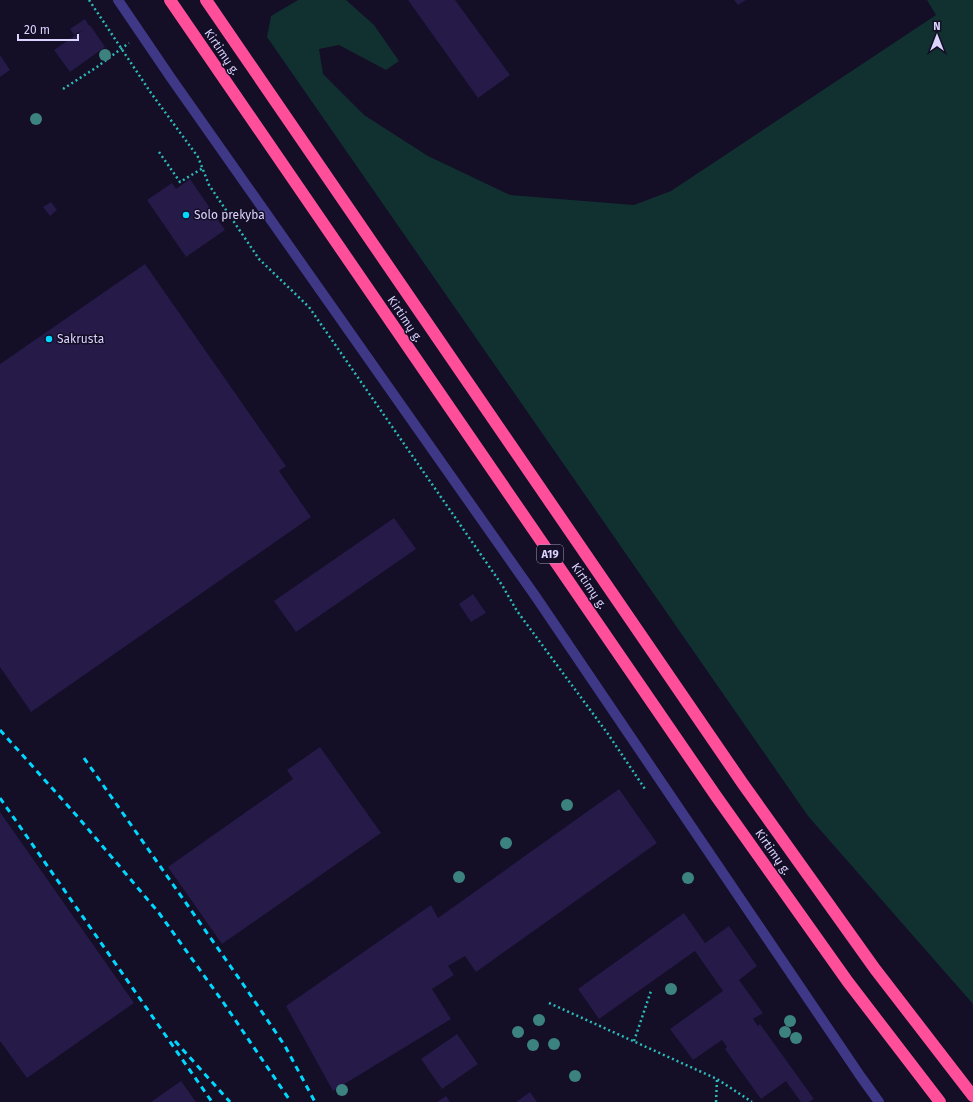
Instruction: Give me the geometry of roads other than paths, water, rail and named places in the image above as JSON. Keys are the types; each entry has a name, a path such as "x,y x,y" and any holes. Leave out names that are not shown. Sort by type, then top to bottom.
{"highway":[{"name":"Kirtimų g.","path":"170,0 716,796 848,982 940,1102"},
{"name":"A19","path":"206,0 743,784 875,968 973,1096"}],"street":[{"path":"118,0 536,597 879,1102"}],"railway":[{"path":"0,730 77,816 159,913 223,1002 291,1102"},
{"path":"84,758 285,1046 315,1102"},
{"path":"0,798 212,1102"},
{"path":"175,1041 230,1102"}],"place":[{"name":"Solo prekyba","path":"186,215"},
{"name":"Sakrusta","path":"49,339"}]}
